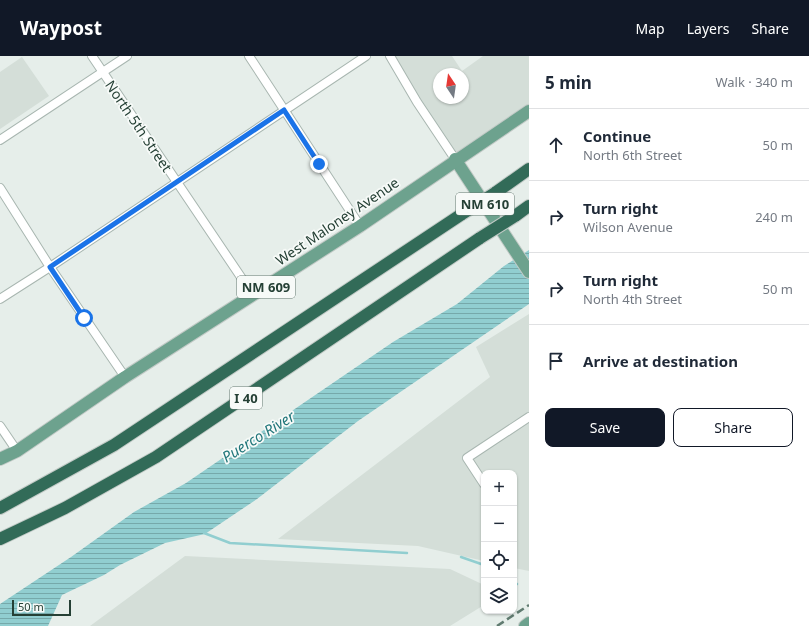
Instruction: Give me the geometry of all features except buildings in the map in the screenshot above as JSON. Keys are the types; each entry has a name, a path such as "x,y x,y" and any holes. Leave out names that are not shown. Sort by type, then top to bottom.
{"highway":[{"name":"I 40","path":"0,508 114,445 529,169"},
{"name":"I 40","path":"0,539 65,508 156,457 529,206"}],"main road":[{"name":"West Maloney Avenue","path":"0,459 17,451 125,377 360,226 456,159 529,111"},
{"name":"NM 610","path":"456,159 529,272"},
{"path":"525,626 529,624"}],"street":[{"name":"North 5th Street","path":"92,56 253,295"},
{"path":"0,140 127,56"},
{"path":"249,56 360,226"},
{"path":"0,299 366,56"},
{"path":"390,56 417,102 456,159"},
{"path":"0,188 50,267 125,377"},
{"path":"481,479 467,458 529,417"},
{"path":"0,426 17,451"}],"shaded area":[{"path":"390,56 452,56 460,68 433,68 433,104 469,104 469,68 466,68 483,56 529,56 529,111 455,159"},
{"path":"22,57 49,96 0,129 0,72"},
{"path":"529,314 529,571 517,569 517,470 481,470 481,560 418,546 278,539 490,377 476,347"},
{"path":"185,556 450,569 481,584 481,607 450,626 90,626"}],"water":[{"name":"Puerco River","path":"529,250 529,304 358,421 257,499 205,534 165,543 62,595 48,626 0,626 0,604 71,557 134,512 186,483 393,342 457,304 504,266"}],"waterway":[{"path":"204,533 230,543 407,553"},
{"path":"461,557 481,564"}],"railway":[{"path":"497,626 529,605"}],"route":[{"path":"84,318 50,267 284,110 319,164"}]}
